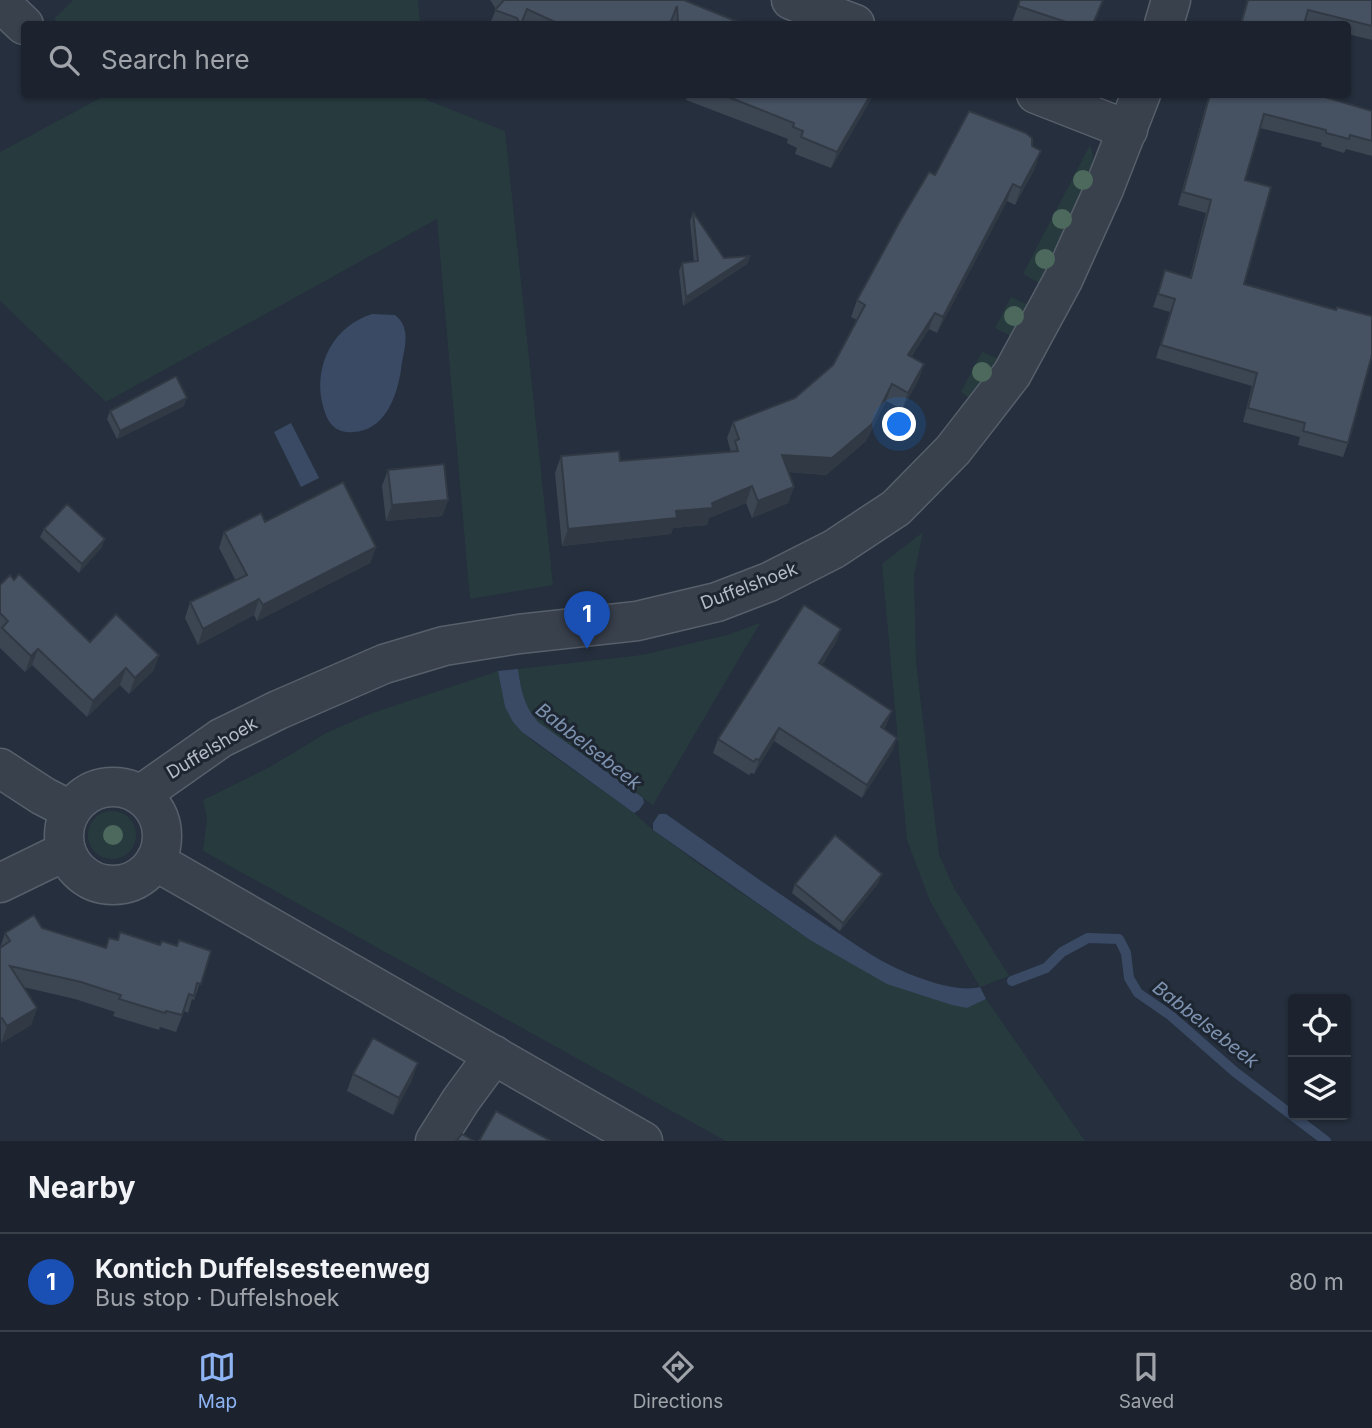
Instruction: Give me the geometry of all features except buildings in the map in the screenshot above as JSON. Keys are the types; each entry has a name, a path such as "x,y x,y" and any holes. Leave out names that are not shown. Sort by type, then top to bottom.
{"street":[{"path":"791,0 847,21"},
{"path":"1165,21 1171,0"},
{"path":"0,2 21,22"},
{"path":"1046,98 1128,130"},
{"name":"Duffelshoek","path":"140,795 221,738 384,664 444,646 519,634 637,621 717,602 769,582 834,550 896,508 953,450 1008,380 1063,280 1140,98"},
{"path":"0,768 70,810"},
{"path":"126,788 140,795 151,805 159,818 162,832 155,861 143,875 126,884 107,885 89,879 74,867 65,851 64,830 70,810 94,790 126,788"},
{"path":"0,883 65,851"},
{"path":"155,861 643,1141"},
{"path":"435,1141 494,1055"}],"green space":[{"path":"73,0 418,0 420,21 56,21 54,19"},
{"path":"100,98 427,98 505,131 553,585 470,599 437,219 106,402 0,301 0,152"},
{"path":"1090,145 1093,155 1092,170 1041,284 1023,274"},
{"path":"1011,297 1030,306 1013,337 995,328"},
{"path":"982,352 999,359 972,400 961,392"},
{"path":"923,532 914,575 916,662 939,855 954,888 1009,976 980,987 930,901 907,840 882,564"},
{"path":"760,623 653,805 538,723 529,710 520,684 518,669 642,655 727,635"},
{"path":"498,671 505,707 513,722 531,740 634,813 699,864 810,940 916,992 952,1005 967,1008 986,999 1085,1141 726,1141 203,851 207,819 203,800 270,767 326,733 372,713"},
{"path":"112,811 129,818 136,835 129,852 112,859 95,852 88,835 95,818"}],"water":[{"path":"372,314 395,315 404,327 406,341 399,380 388,410 381,419 364,430 342,431 329,421 322,402 320,388 324,361 337,337 347,327"},
{"path":"291,423 319,478 301,487 274,432"},
{"path":"518,669 524,697 538,722 643,798 644,803 639,810 634,813 522,732 513,722 505,707 498,671"},
{"path":"659,814 666,814 879,959 907,973 939,984 961,988 980,987 986,999 967,1008 887,984 810,940 653,830 653,823"}],"waterway":[{"name":"Babbelsebeek","path":"1012,981 1046,968 1062,952 1088,938 1119,939 1126,953 1129,978 1138,993 1170,1015 1235,1072 1326,1141"}],"place":[{"name":"Kontich Duffelsesteenweg","path":"587,649"}]}
